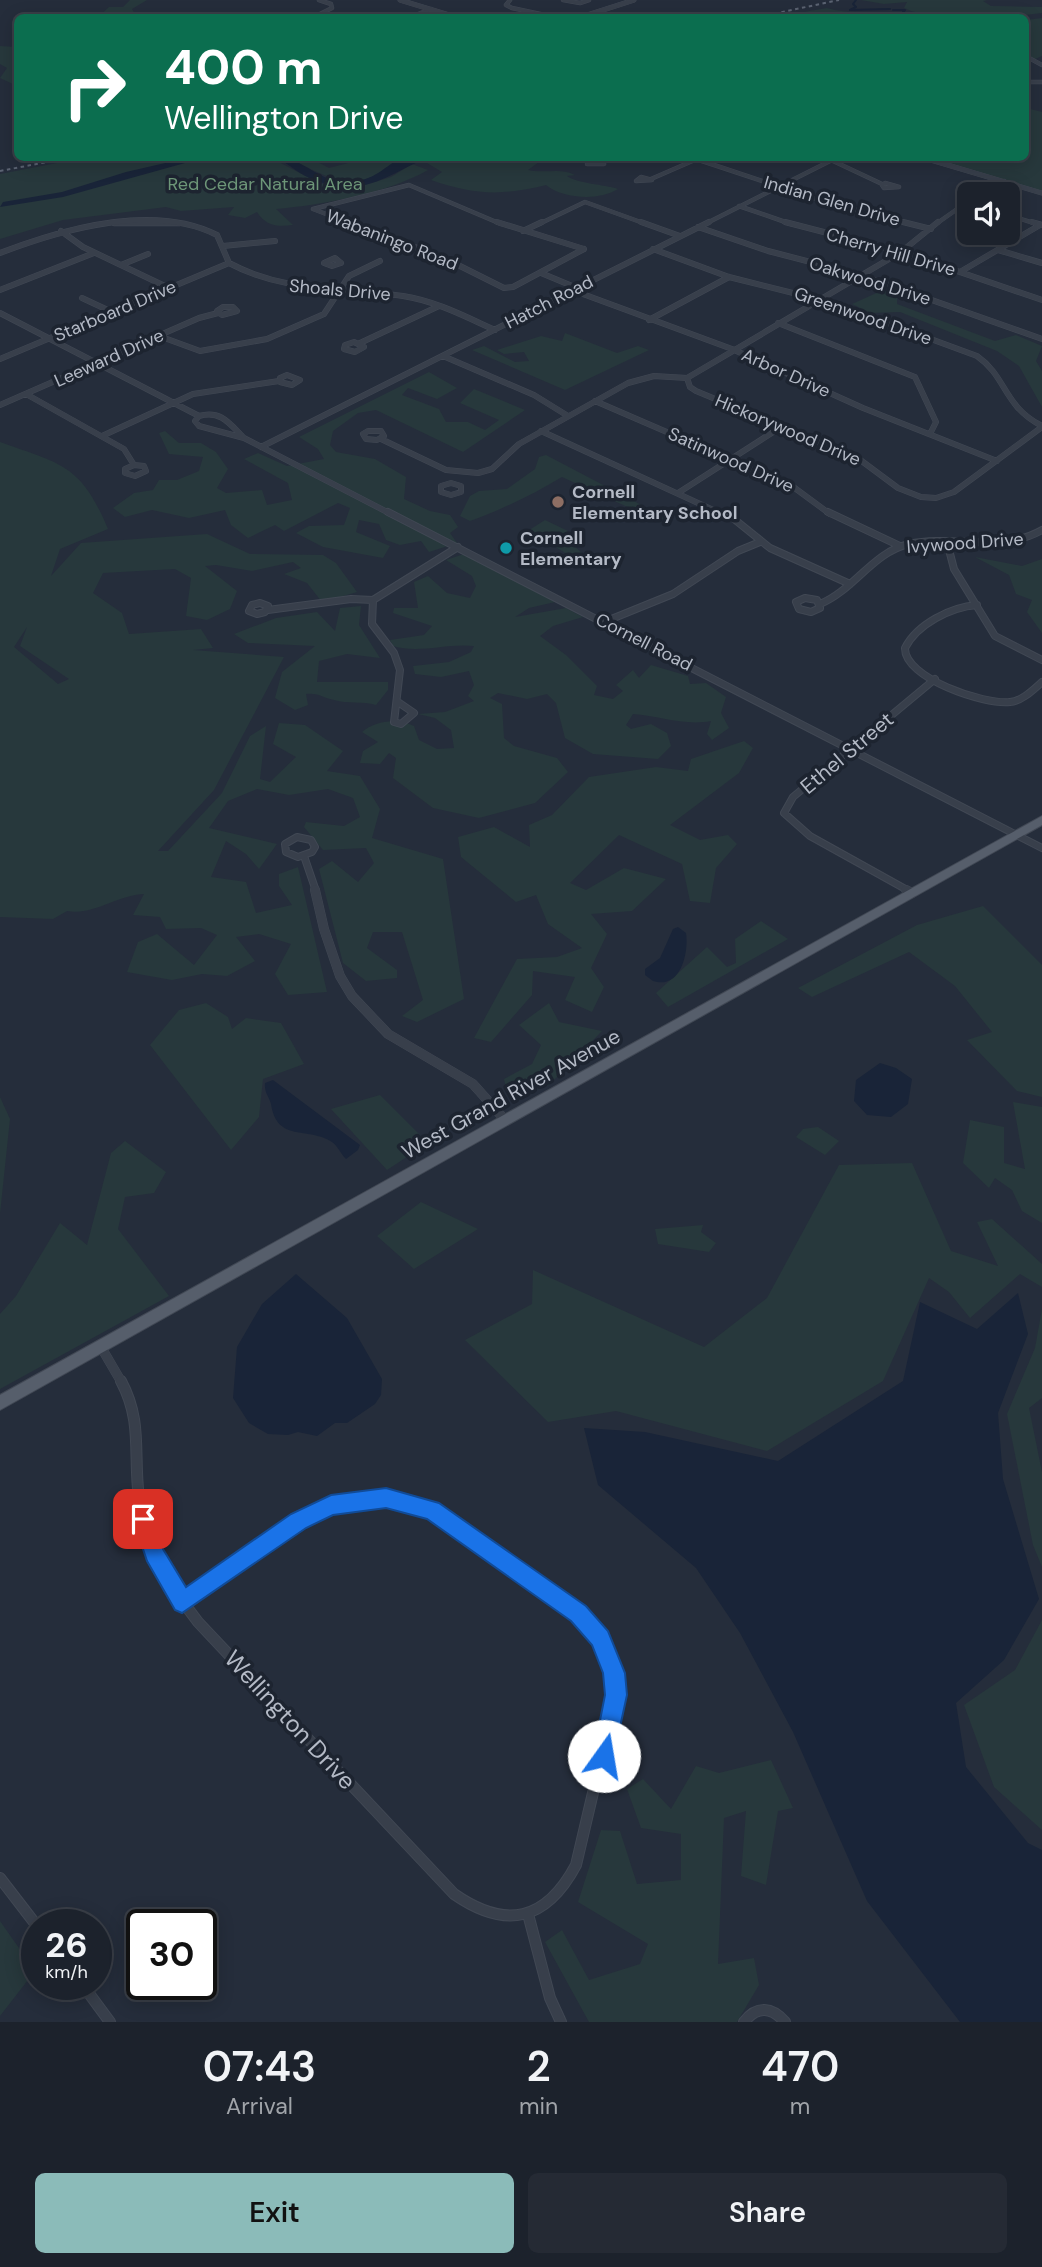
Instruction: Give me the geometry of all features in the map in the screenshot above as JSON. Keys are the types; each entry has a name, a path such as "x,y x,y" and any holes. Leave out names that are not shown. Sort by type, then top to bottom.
{"main road":[{"name":"West Grand River Avenue","path":"0,1403 1042,820"}],"street":[{"path":"319,0 331,4 332,8 320,14"},
{"path":"400,0 447,14"},
{"path":"510,0 506,5 512,8 540,14"},
{"path":"563,0 580,3 589,0"},
{"path":"590,14 634,0"},
{"path":"418,14 431,9"},
{"path":"1029,58 1042,65"},
{"path":"651,179 689,161"},
{"name":"Indian Glen Drive","path":"704,161 830,203 931,229"},
{"name":"Hatch Road","path":"261,447 830,161"},
{"path":"838,161 883,184"},
{"path":"934,161 1042,193"},
{"name":"Wabaningo Road","path":"523,231 406,185 319,205 313,209 435,254 508,288 541,273"},
{"path":"523,231 585,202 680,236"},
{"name":"Cherry Hill Drive","path":"738,206 809,230 901,252 1042,300"},
{"path":"382,439 458,473 492,469 519,444 643,377 687,378 732,349 901,252 957,208"},
{"path":"1020,219 1041,225"},
{"path":"0,253 61,231 94,226 180,223 211,231 220,237 224,257 229,263"},
{"path":"960,272 1041,225"},
{"name":"Oakwood Drive","path":"698,227 778,254 861,275 1042,339"},
{"path":"61,231 94,253 169,288"},
{"path":"523,231 584,250 541,273"},
{"path":"223,246 275,241"},
{"name":"Greenwood Drive","path":"653,249 729,276 820,299 982,359 1019,415 1042,426"},
{"path":"998,250 1042,263"},
{"path":"0,290 94,253"},
{"path":"121,265 148,254"},
{"path":"159,336 197,351 256,343 321,316 331,308 346,279 356,271 380,261"},
{"name":"Starboard Drive","path":"0,359 229,263"},
{"name":"Shoals Drive","path":"229,263 278,285 402,296 439,306 495,330"},
{"path":"339,264 356,271"},
{"name":"Arbor Drive","path":"541,273 649,320 732,349 930,435 997,461"},
{"path":"649,320 729,276"},
{"path":"82,298 112,312"},
{"path":"360,343 439,306"},
{"name":"Cornell Road","path":"0,313 199,416 219,414 244,438"},
{"name":"Leeward Drive","path":"0,405 218,313"},
{"path":"778,323 915,377 936,422 930,435"},
{"path":"443,356 534,395 568,416"},
{"name":"Hickorywood Drive","path":"687,378 690,387 696,391 866,462 908,493 930,498 954,492 997,461"},
{"path":"102,436 173,403 209,390 279,381"},
{"path":"26,394 128,451 134,465"},
{"name":"Satinwood Drive","path":"595,401 799,490 841,520 900,546"},
{"name":"Cornell Road","path":"199,416 195,421 199,426 244,438 1042,848"},
{"path":"997,461 1042,426"},
{"path":"678,493 781,427"},
{"path":"541,431 734,519 760,542 850,584"},
{"path":"454,483 458,473"},
{"name":"Ivywood Drive","path":"820,604 900,546 1021,541 1042,530"},
{"path":"604,622 673,594 732,555 760,542"},
{"path":"947,542 954,569 998,639 1042,660"},
{"path":"268,610 373,600 458,547"},
{"path":"373,600 372,624 394,653 400,670 398,702"},
{"path":"977,605 947,610 906,644 904,654 908,662 935,679 975,698 1001,703 1026,696 1042,682"},
{"name":"Ethel Street","path":"912,893 824,845 794,825 784,813 793,797 935,679"},
{"path":"304,856 340,976 352,996 388,1034 473,1084 506,1121"},
{"name":"Wellington Drive","path":"101,1347 135,1415 138,1492 146,1532 160,1566 182,1602 454,1895 471,1909 491,1916 528,1914"},
{"path":"182,1602 299,1521 331,1505 386,1498 405,1501 439,1514 579,1613 607,1649 614,1673 616,1704 576,1865 558,1895 528,1914 550,1998 561,2022"},
{"path":"0,1878 24,1909"},
{"path":"94,2000 110,2022"},
{"path":"744,2022 750,2014 761,2008 774,2011 785,2022"}],"green space":[{"path":"130,0 147,0 132,9 135,14 101,14 109,7 123,7"},
{"path":"861,0 987,0 983,1 991,6 1042,7 1042,13 920,14 904,8 907,2 884,4"},
{"path":"827,8 846,12 896,14 792,14"},
{"path":"1042,18 1042,56 1029,62 1029,20"},
{"path":"0,46 14,47 14,85 0,78 7,68 0,64"},
{"path":"1029,109 1042,112 1042,192 1020,185 1020,182 1009,182 946,163 1029,161"},
{"name":"Red Cedar Natural Area","path":"67,161 277,161 321,184 359,187 391,177 412,164 428,170 394,185 354,197 276,209 293,225 272,225 257,212 245,218 228,215 234,207 181,211 166,207 63,220 0,239 0,174"},
{"path":"295,161 316,161 329,168 356,161 399,161 359,181 338,179"},
{"path":"424,161 536,161 539,162 528,170 564,171 575,175 567,176 578,181 618,189 591,197 571,196 546,185 516,191 475,191 431,180 442,172"},
{"path":"883,290 897,296 897,304 995,341 1016,335 1042,346 1036,361 1042,371 1042,407 1019,366 997,351 900,312 871,313 852,304"},
{"path":"565,333 617,353 638,346 649,350 565,390 472,350 484,346 515,362 529,361 524,352 504,354 497,350 541,336 562,341"},
{"path":"429,372 457,388 437,399 408,388 402,395 439,409 446,422 468,422 485,430 499,420 460,403 474,389 525,410 463,452 376,410 358,413 333,431 330,445 336,452 375,459 406,477 404,499 430,511 450,515 458,527 450,533 457,543 429,552 421,541 400,545 386,540 379,524 359,520 356,532 390,546 383,558 323,547 296,533 309,526 344,525 350,508 338,503 284,531 275,525 248,538 231,525 225,510 189,518 152,510 125,517 113,508 134,493 153,490 159,480 177,480 199,471 203,457 169,454 159,433 165,431 179,443 201,443 216,452 228,469 217,488 226,493 262,490 267,505 292,500 288,483 244,459 258,453 287,466 324,459 318,449 299,437"},
{"path":"0,442 67,469 88,491 108,529 60,549 51,576 81,543 207,534 250,554 323,555 336,563 357,592 322,602 307,583 284,574 301,568 293,562 252,571 216,565 205,566 237,591 230,609 207,620 186,616 191,578 175,569 103,573 93,593 122,613 129,634 201,629 213,648 193,650 284,657 214,790 158,851 168,851 222,793 250,736 266,726 260,779 270,782 296,757 273,744 279,723 305,725 343,751 327,771 360,776 380,809 372,838 443,859 464,999 417,1022 402,1016 423,1000 402,932 373,932 367,948 397,970 397,978 366,981 343,963 319,869 332,861 358,882 374,863 366,848 323,850 304,827 306,822 344,826 360,817 353,798 328,789 289,795 257,789 228,801 209,828 277,844 259,869 246,854 226,841 211,877 246,882 256,913 292,905 279,886 279,874 298,867 327,992 288,995 275,974 291,944 259,934 236,937 255,961 227,976 202,974 172,980 127,972 138,942 157,934 194,965 217,935 201,928 166,929 160,917 133,915 144,894 86,911 67,911 53,919 0,917","holes":["27,627 20,646 69,679 58,684 14,647"]},
{"path":"546,455 668,519 656,520 562,477 517,501 470,521 460,516 470,496 479,491 507,489 535,469 539,457"},
{"path":"545,520 568,531 561,536 577,543 575,547 587,557 572,561 567,554 554,546 559,537 548,543 526,532"},
{"path":"464,554 555,602 529,608 515,617 566,608 583,617 553,626 540,636 566,655 597,686 594,695 613,699 623,691 616,685 633,670 639,678 651,665 688,676 690,684 706,683 726,697 721,713 729,728 712,740 707,734 711,721 682,722 633,714 626,725 631,729 651,724 667,733 671,746 658,759 593,754 565,738 556,703 547,694 527,699 498,693 490,698 502,704 504,738 514,746 557,758 568,772 535,803 479,818 433,808 393,778 396,758 389,753 380,764 360,763 363,751 378,742 362,732 387,722 414,726 419,740 437,749 454,748 451,730 435,718 418,714 445,712 474,701 468,696 474,685 469,671 441,677 415,674 413,666 449,662 471,652 474,646 413,649 393,646 390,640 424,635 432,626 393,613 394,608 418,608 414,582 428,576 447,593 470,598 476,586 472,576 446,560"},
{"path":"975,557 1022,566 1042,559 1042,633 1027,612 1032,600 1016,594 1009,575"},
{"path":"361,606 359,625 380,658 347,654 319,661 317,682 388,682 388,690 376,705 306,694 308,705 295,710 275,698 282,672 315,646 248,643 234,634 276,618 317,612 335,631 340,608"},
{"path":"744,741 753,748 739,773 670,825 700,840 728,835 737,844 716,868 710,903 690,901 682,864 619,835 570,883 586,890 624,868 666,879 632,911 591,914 607,934 591,968 604,987 592,1012 565,1000 575,977 533,971 532,995 491,1042 474,1038 517,959 557,957 582,948 548,924 536,895 516,902 461,857 458,837 494,827 530,847 529,825 552,815 589,777 656,767 688,771 691,759"},
{"path":"983,906 1042,965 1042,1097 1017,1091 967,1040 992,1032 955,986 909,952 812,997 798,988 917,925"},
{"path":"761,921 788,939 668,1007 656,993 707,947 727,967 736,963 735,939"},
{"path":"206,1003 228,1017 232,1029 246,1018 281,1023 304,1064 263,1079 259,1117 231,1150 150,1045 179,1010"},
{"path":"549,1003 559,1022 602,1031 549,1085 508,1097 504,1079 532,1064 541,1045 519,1025"},
{"path":"380,1095 428,1143 387,1170 331,1109"},
{"path":"0,1097 10,1119 0,1214"},
{"path":"1013,1102 1042,1107 1042,1223 1022,1211 1012,1190 995,1178 989,1188 963,1163 970,1120 1004,1127 1004,1163 1025,1169"},
{"path":"818,1127 839,1141 825,1155 796,1137 803,1129"},
{"path":"125,1141 166,1172 154,1193 125,1197 118,1229 169,1296 0,1389 0,1314 16,1296 60,1223 87,1245 111,1153"},
{"path":"912,1163 951,1251 998,1266 977,1222 992,1219 1042,1264 1042,1287 1020,1274 970,1318 949,1292 929,1278 883,1381 767,1451 616,1411 548,1422 465,1340 532,1304 533,1270 704,1347 767,1298 839,1165"},
{"path":"421,1202 478,1229 414,1269 377,1236"},
{"path":"703,1225 701,1232 716,1243 709,1252 658,1244 655,1229"},
{"path":"1042,1309 1042,1398 1029,1408 1042,1472 1042,1567 1033,1545 1007,1414 1035,1348"},
{"path":"1042,1620 1042,1830 994,1787 964,1705 1015,1670"},
{"path":"771,1760 793,1808 778,1811 766,1885 741,1876 746,1811 724,1818 718,1964 754,1958 759,1985 737,2022 589,2022 545,1942 562,1930 589,1980 640,1964 648,1944 578,1902 601,1830 620,1831 637,1884 681,1880 681,1834 641,1828 627,1789 643,1779 671,1809 696,1766 719,1773"},
{"path":"0,1921 21,1951 21,1989 0,2016"}],"water":[{"path":"174,161 192,161 63,197 0,207 3,202 62,192 126,172"},
{"path":"282,161 293,161 331,179 351,182 369,178 396,161 420,161 385,178 359,186 331,185 309,178"},
{"path":"678,927 686,933 687,941 681,967 677,975 670,980 653,981 645,975 645,969 660,958 673,929"},
{"path":"880,1063 896,1068 912,1079 908,1104 891,1117 867,1115 854,1101 856,1080"},
{"path":"273,1080 360,1145 358,1150 346,1159 336,1145 322,1137 286,1129 274,1116 265,1089 265,1083"},
{"path":"296,1274 347,1318 382,1379 381,1395 375,1404 347,1423 335,1423 317,1436 298,1432 288,1435 268,1434 249,1423 233,1398 237,1347 262,1304"},
{"path":"1018,1293 1028,1334 998,1413 1003,1479 1039,1599 1004,1660 956,1703 966,1767 1028,1843 1042,1850 1042,2022 960,2022 867,1901 793,1732 740,1633 696,1568 598,1485 584,1428 645,1432 778,1461 903,1381 920,1302 977,1329"}],"waterway":[{"path":"856,0 853,4 856,7 850,10 890,9"},
{"path":"893,10 905,10 903,12 907,14"}],"railway":[{"path":"773,14 839,0"},
{"path":"0,171 52,161"}],"place":[{"name":"Cornell Elementary School","path":"558,502"},
{"name":"Cornell Elementary","path":"506,548"}],"route":[{"path":"143,1519 154,1553 182,1602 299,1521 331,1505 353,1500 386,1498 432,1510 579,1613 600,1638 607,1649 614,1673 616,1695 604,1756"}]}
